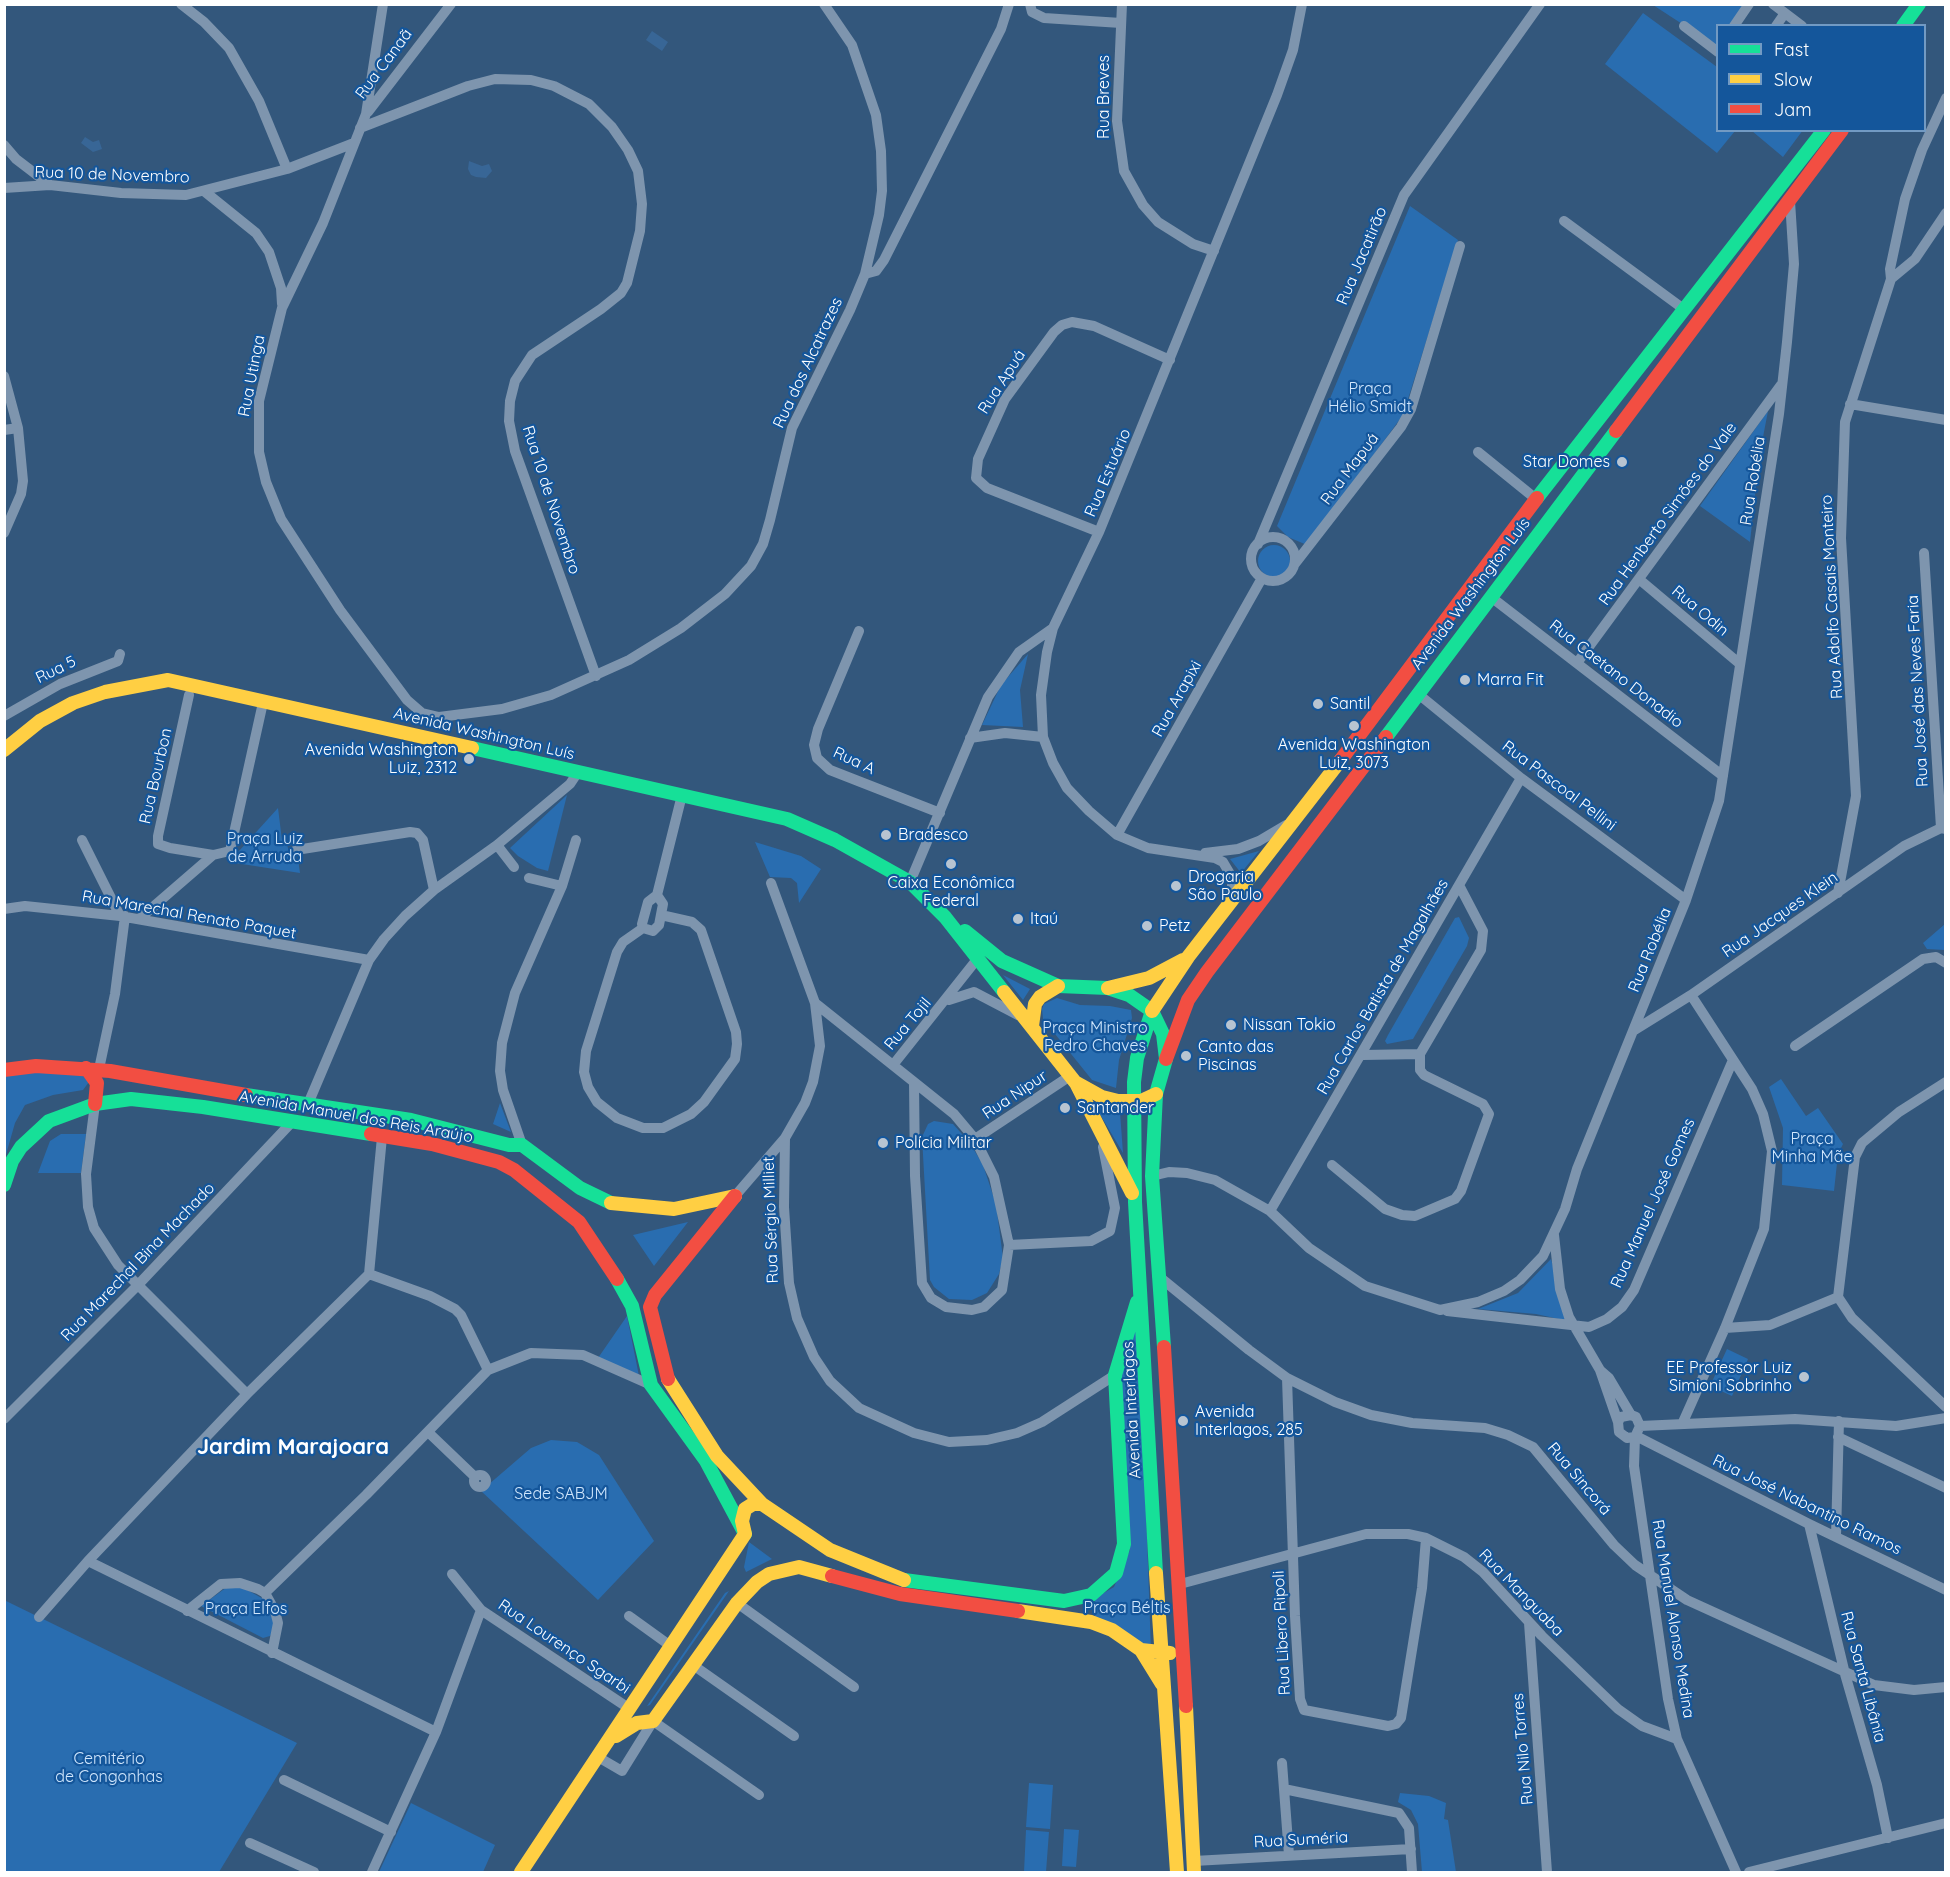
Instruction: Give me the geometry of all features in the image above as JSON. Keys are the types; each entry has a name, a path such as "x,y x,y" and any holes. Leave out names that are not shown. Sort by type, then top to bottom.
{"main road":[{"path":"1920,24 1935,4"},
{"path":"1904,24 1913,7"},
{"name":"Avenida Washington Luís","path":"1188,957 1300,814 1536,499 1822,132"},
{"name":"Avenida Washington Luís","path":"1156,1094 1166,1059 1188,1000 1206,972 1322,822 1841,132"},
{"name":"Avenida Washington Luís","path":"4,750 40,721 73,703 105,692 168,680 759,812 806,826 910,882 945,917 1073,1079 1102,1096 1134,1103"},
{"name":"Avenida Washington Luís","path":"945,917 1002,961 1058,986 1108,988"},
{"path":"1108,988 1162,972 1188,957"},
{"name":"Avenida Interlagos","path":"1177,1872 1162,1684 1135,1202 1134,1103 1137,1058 1152,1011 1188,957"},
{"path":"1029,1023 1035,1004 1047,991 1058,986"},
{"path":"1108,988 1129,995 1152,1011 1163,1034 1166,1059"},
{"name":"Avenida Manuel dos Reis Araújo","path":"4,1070 19,1066 93,1069 411,1120 509,1145 522,1145 580,1188 606,1202 674,1209 735,1196"},
{"path":"93,1069 97,1083 95,1104"},
{"path":"1073,1079 1127,1180 1135,1202"},
{"path":"1134,1103 1156,1094"},
{"name":"Avenida Interlagos","path":"1156,1094 1152,1176 1180,1584 1194,1867"},
{"name":"Avenida Manuel dos Reis Araújo","path":"4,1185 12,1161 30,1136 59,1116 95,1104 131,1099 203,1107 291,1124 432,1144 486,1157 514,1170 561,1205 579,1222 613,1272 632,1306 651,1385 706,1461 745,1533"},
{"path":"735,1196 655,1295 650,1307 669,1382 717,1456 762,1504 830,1550 884,1574 902,1587 1064,1601 1091,1595 1116,1573 1125,1544 1115,1375 1133,1323 1141,1284"},
{"path":"651,1385 669,1382"},
{"path":"521,1872 672,1647 745,1533 742,1521 745,1509 753,1504 762,1504"},
{"path":"609,1741 637,1723 653,1721 737,1603 757,1581 768,1574 799,1567 1091,1622 1112,1630 1141,1650 1162,1684"},
{"path":"1091,1595 1091,1622"},
{"path":"1141,1650 1172,1652 1183,1645"},
{"path":"642,1692 644,1706 653,1721"}],"street":[{"path":"181,4 204,22 229,48 259,101 287,169"},
{"name":"Rua Utinga","path":"383,4 366,114 323,223 282,308 264,378 258,424 259,452 272,500 302,553 407,700 422,713 430,716"},
{"name":"Rua Canaã","path":"366,114 451,4"},
{"name":"Rua dos Alcatrazes","path":"430,716 501,709 551,695 596,676 629,660 681,628 725,594 751,566 763,544 792,428 850,310 865,273 882,191 880,132 852,45 824,4"},
{"name":"Rua dos Alcatrazes","path":"865,273 876,271 884,260 1001,29 1009,4"},
{"path":"1030,4 1032,12 1044,18 1121,23"},
{"name":"Rua Breves","path":"1122,4 1117,121 1124,171 1143,205 1158,222 1193,244 1214,251"},
{"name":"Rua Estuário","path":"910,882 988,697 1019,652 1053,628 1099,532 1214,251 1289,50 1302,4"},
{"name":"Rua Jacatirão","path":"1258,544 1404,195 1540,4"},
{"path":"1735,24 1749,4"},
{"path":"1773,4 1799,24"},
{"path":"1777,24 1785,13"},
{"path":"1684,26 1716,49"},
{"name":"Rua 10 de Novembro","path":"360,128 468,86 495,79 531,80 554,86 589,104 612,127 628,150 638,171 642,204 640,231 627,283 621,293 602,309 532,355 515,381 510,401 509,421 515,452 596,676"},
{"name":"Rua Adolfo Casais Monteiro","path":"1838,893 1856,795 1841,538 1845,423 1891,279 1890,269 1905,199 1922,150 1946,98"},
{"name":"Rua 10 de Novembro","path":"4,188 50,185 141,194 186,195 287,169 354,143"},
{"path":"4,145 16,159 50,185"},
{"path":"204,191 256,233 269,252 281,288 282,308"},
{"name":"Rua Robélia","path":"1152,1176 1187,1173 1215,1180 1270,1211 1310,1248 1365,1286 1440,1310 1478,1302 1504,1292 1520,1281 1543,1256 1686,900 1716,810 1724,776 1782,383 1794,264 1790,200"},
{"path":"1891,279 1915,259 1946,213"},
{"path":"1564,221 1685,310"},
{"name":"Rua Mapuá","path":"1294,565 1401,427 1411,409 1460,246"},
{"name":"Rua Apuá","path":"1099,532 980,484 975,469 978,459 1005,399 1054,332 1062,325 1072,322 1094,326 1170,360"},
{"path":"4,376 18,428 23,481 21,494 4,533"},
{"name":"Rua Henberto Simões do Vale","path":"1577,663 1640,580 1721,464 1782,383"},
{"path":"1850,404 1946,420"},
{"path":"4,430 18,428"},
{"path":"1478,452 1536,499"},
{"path":"1270,538 1284,540 1294,551 1294,565 1281,579 1268,580 1262,578 1252,562 1258,544 1270,538"},
{"name":"Rua José das Neves Faria","path":"1924,553 1943,829"},
{"name":"Rua Arapixi","path":"1117,835 1262,578"},
{"name":"Rua Odin","path":"1640,580 1740,664"},
{"name":"Rua Caetano Donadio","path":"1491,597 1724,776"},
{"path":"1053,628 1043,674 1043,737 1067,788 1117,835 1148,848 1215,858 1228,867 1233,879 1228,905"},
{"name":"Rua A","path":"860,631 818,729 814,745 817,758 830,770 940,813"},
{"name":"Rua 5","path":"4,716 60,684 118,661 120,654"},
{"name":"Rua Pascoal Pellini","path":"1417,693 1521,778 1686,900"},
{"name":"Rua Bourbon","path":"189,695 157,840 161,846 213,855"},
{"path":"139,919 213,855 227,853 232,845 262,707"},
{"path":"970,738 1005,733 1043,737"},
{"path":"308,1104 369,960 405,915 434,890 497,845 570,784 578,772"},
{"name":"Rua Carlos Batista de Magalhães","path":"1270,1211 1363,1055 1521,778"},
{"path":"643,928 648,902 657,895 682,795"},
{"path":"1190,854 1238,849 1278,831 1300,814"},
{"name":"Rua Jacques Klein","path":"1633,1031 1690,995 1904,846 1943,829"},
{"path":"296,850 417,833 423,840 434,890"},
{"path":"82,840 123,916 115,994 93,1069"},
{"path":"522,1145 503,1090 500,1071 502,1043 515,993 562,886 576,840"},
{"path":"497,845 513,867"},
{"path":"529,878 562,886"},
{"path":"735,1196 784,1138 813,1082 820,1046 815,1003 771,883"},
{"path":"1332,1165 1385,1209 1402,1215 1415,1216 1455,1199 1461,1191 1489,1114 1483,1104 1424,1075 1420,1070 1420,1054 1484,945 1483,931 1460,885"},
{"path":"657,895 663,904 655,930 643,928 623,942 617,952 586,1051 584,1072 588,1087 597,1102 617,1118 644,1128 663,1128 691,1114 704,1102 735,1059 737,1044 736,1032 701,930 692,922 661,915"},
{"name":"Rua Marechal Renato Paquet","path":"4,909 25,906 123,916 369,960"},
{"path":"1795,1046 1923,960 1936,957 1946,963"},
{"name":"Rua Tojil","path":"893,1065 946,1002 978,958"},
{"name":"Rua Tojil","path":"946,1002 958,995 974,992 1029,1023"},
{"path":"1683,1422 1725,1328 1764,1229 1772,1151 1763,1114 1752,1089 1690,995"},
{"path":"815,1003 893,1065 954,1114 975,1139 994,1177 1009,1245 1002,1290 984,1307 972,1310 946,1307 931,1298 922,1282 915,1176 914,1082"},
{"path":"1363,1055 1420,1054"},
{"name":"Rua Manuel José Gomes","path":"1573,1324 1589,1327 1607,1319 1622,1306 1634,1290 1733,1060"},
{"name":"Rua Nipur","path":"975,1139 1073,1079"},
{"path":"1946,1082 1870,1134 1855,1157 1838,1297 1852,1318 1946,1407"},
{"path":"95,1104 86,1174 88,1207 94,1228 103,1245 137,1286 247,1394"},
{"name":"Rua Marechal Bina Machado","path":"4,1419 137,1286 291,1124"},
{"path":"1009,1245 1091,1241 1110,1231 1115,1208 1100,1132"},
{"path":"39,1617 88,1561 247,1394 369,1274 382,1137"},
{"name":"Rua Sérgio Milliet","path":"784,1138 784,1207 789,1283 797,1318 814,1358 830,1381 859,1408 914,1433 949,1442 987,1440 1017,1433 1042,1422 1115,1375"},
{"name":"Rua Manuel Alonso Medina","path":"1554,1233 1560,1288 1573,1324 1589,1347 1600,1370 1618,1422 1619,1432 1634,1466"},
{"path":"369,1274 430,1296 455,1309 488,1370"},
{"name":"Rua Sincorá","path":"1157,1275 1287,1378 1335,1402 1371,1415 1412,1423 1485,1428 1521,1441 1542,1455 1614,1545 1651,1578 1687,1600 1845,1674 1892,1689 1946,1687"},
{"path":"1725,1328 1770,1325 1838,1297"},
{"path":"1440,1310 1573,1324"},
{"path":"265,1593 488,1370 531,1353 583,1354 651,1385"},
{"name":"Rua Manuel Alonso Medina","path":"1600,1370 1609,1378 1636,1426 1634,1466 1668,1699 1677,1739 1736,1872"},
{"name":"Rua Libero Ripoli","path":"1287,1378 1302,1708 1313,1713 1392,1726 1401,1718 1422,1588 1426,1538"},
{"path":"1618,1422 1621,1417 1636,1426"},
{"path":"1622,1436 1636,1426 1683,1422 1795,1419 1896,1426 1946,1418"},
{"path":"1836,1536 1839,1421"},
{"name":"Rua José Nabantino Ramos","path":"1636,1426 1656,1447 1946,1590"},
{"path":"428,1432 475,1477"},
{"path":"1838,1437 1946,1488"},
{"name":"Rua Santa Libânia","path":"1809,1524 1845,1674 1876,1785 1887,1838"},
{"name":"Rua Manguaba","path":"1180,1584 1366,1533 1408,1534 1426,1538 1464,1557 1483,1572 1529,1623 1618,1709 1642,1726 1677,1739"},
{"path":"88,1561 436,1732"},
{"name":"Rua Lourenço Sgarbi","path":"452,1574 481,1610 630,1709"},
{"path":"188,1611 221,1584 240,1583 265,1593 275,1611 278,1623 272,1653"},
{"path":"737,1603 854,1688"},
{"path":"372,1872 436,1732 481,1610"},
{"path":"629,1616 672,1647"},
{"name":"Rua Nilo Torres","path":"1529,1623 1547,1872"},
{"path":"693,1665 794,1736"},
{"path":"598,1757 622,1771 653,1721 759,1795"},
{"path":"1282,1763 1289,1855"},
{"path":"284,1780 391,1832"},
{"path":"1284,1789 1395,1811 1403,1817 1409,1828 1412,1872"},
{"path":"1749,1872 1946,1823"},
{"path":"250,1843 314,1872"},
{"name":"Rua Suméria","path":"1194,1867 1289,1855 1411,1849"}],"green space":[{"path":"1653,5 1745,5 1731,24 1716,24 1716,46"},
{"path":"1643,13 1716,66 1716,132 1734,132 1717,153 1605,64"},
{"path":"1753,132 1802,132 1783,157"},
{"name":"Praça Hélio Smidt","path":"1410,206 1458,240 1403,415 1307,545 1288,537 1277,526"},
{"path":"1768,411 1759,458 1750,542 1700,506"},
{"path":"1274,545 1285,550 1290,561 1285,572 1274,577 1263,572 1258,561 1263,550"},
{"path":"1028,654 1020,690 1023,727 982,725 1001,685"},
{"path":"567,795 548,871 537,868 510,848"},
{"name":"Praça Luiz de Arruda","path":"278,808 282,840 287,843 290,860 298,859 300,873 229,862"},
{"path":"755,842 801,856 821,869 799,903 797,883 791,878 770,877"},
{"path":"1259,851 1241,873 1230,859"},
{"path":"1459,917 1469,938 1467,946 1413,1039 1387,1044 1385,1041 1388,1035 1455,918"},
{"path":"1945,924 1945,950 1927,949 1923,943"},
{"name":"Praça Ministro Pedro Chaves","path":"1003,975 1030,989 1023,1000"},
{"name":"Praça Ministro Pedro Chaves","path":"1057,998 1080,1005 1110,1006 1131,1010 1132,1018 1119,1060 1116,1088 1092,1080 1043,1019 1044,1004"},
{"path":"24,1069 82,1075 89,1082 83,1090 53,1095 25,1105 15,1123 5,1158 5,1077"},
{"name":"Praça Minha Mãe","path":"1781,1079 1806,1116 1818,1108 1843,1144 1838,1154 1834,1191 1782,1185 1783,1128 1769,1087"},
{"path":"1098,1102 1120,1112 1123,1153 1095,1106"},
{"path":"500,1103 511,1132 493,1124"},
{"path":"934,1121 953,1124 970,1143 983,1165 996,1204 1003,1258 999,1274 987,1293 972,1300 949,1299 934,1287 930,1280 922,1137 928,1124"},
{"path":"61,1134 86,1134 81,1173 38,1173 50,1141"},
{"path":"688,1222 654,1266 633,1235"},
{"path":"1551,1259 1568,1321 1536,1314 1478,1309 1518,1293"},
{"name":"Praça Béltis","path":"1139,1310 1151,1651 1095,1619 1095,1598 1114,1587 1130,1550 1119,1376"},
{"path":"627,1316 639,1376 598,1358"},
{"path":"1727,1349 1748,1359 1732,1396 1710,1386"},
{"name":"Sede SABJM","path":"551,1440 577,1442 599,1455 654,1541 598,1600 481,1491 531,1448"},
{"path":"749,1542 772,1559 746,1572 744,1567"},
{"name":"Praça Elfos","path":"240,1586 267,1601 275,1628 270,1636 263,1638 201,1606 227,1587"},
{"path":"729,1591 650,1705 647,1706 725,1593"},
{"name":"Cemitério de Congonhas","path":"4,1600 297,1743 219,1872 5,1872"},
{"path":"1029,1783 1053,1785 1050,1829 1026,1827"},
{"path":"1400,1793 1429,1796 1446,1803 1444,1819 1448,1820 1456,1872 1422,1872 1418,1824 1411,1810 1398,1802"},
{"path":"411,1803 495,1845 483,1872 379,1872"},
{"path":"1064,1829 1079,1830 1076,1867 1062,1866"},
{"path":"1026,1830 1049,1832 1046,1872 1024,1872"}],"shaded area":[{"path":"652,31 668,42 662,51 646,40"},
{"path":"85,137 93,142 99,140 102,149 93,152 81,143"},
{"path":"469,161 482,166 489,164 492,171 486,178 471,175 468,169"}],"traffic: fast":[{"path":"1904,24 1919,4"},
{"path":"1537,498 1822,132"},
{"path":"1386,737 1616,431"},
{"path":"472,748 787,819 835,840 910,882 945,917 1004,992"},
{"path":"965,931 1002,961 1058,986 1108,988 1129,995 1152,1011 1163,1034 1166,1059 1156,1094 1152,1176 1164,1347"},
{"path":"1152,1011 1137,1058 1134,1082 1135,1202 1156,1573"},
{"path":"246,1095 411,1120 509,1145 522,1145 580,1188 611,1203"},
{"path":"4,1185 12,1161 21,1147 49,1121 95,1104 131,1099 203,1107 371,1134"},
{"path":"617,1279 632,1306 651,1385 706,1461 745,1534"},
{"path":"904,1580 1064,1601 1091,1595 1116,1573 1124,1544 1115,1375 1137,1302"}],"traffic: slow":[{"path":"4,750 40,721 73,703 105,692 168,680 472,748"},
{"path":"1152,1011 1188,957 1340,761"},
{"path":"1108,988 1149,978 1183,960"},
{"path":"1032,1026 1035,1004 1040,997 1058,986"},
{"path":"1004,992 1075,1082 1102,1097 1118,1101 1141,1101 1156,1094"},
{"path":"1076,1083 1132,1193"},
{"path":"611,1203 674,1209 735,1196"},
{"path":"668,1379 717,1456 762,1504 830,1550 904,1580"},
{"path":"521,1872 745,1534 742,1521 745,1509 753,1504 762,1504"},
{"path":"653,1721 737,1603 757,1582 769,1574 799,1567 832,1576"},
{"path":"1156,1573 1177,1872"},
{"path":"1018,1611 1091,1622 1112,1630 1141,1650 1162,1684"},
{"path":"1141,1650 1170,1653"},
{"path":"1186,1706 1194,1872"},
{"path":"616,1736 637,1723 653,1721"}],"traffic: jam":[{"path":"1616,431 1840,132"},
{"path":"1340,761 1537,498"},
{"path":"1166,1059 1188,1000 1207,972 1386,737"},
{"path":"4,1070 36,1066 110,1071 246,1095"},
{"path":"86,1068 97,1083 95,1104"},
{"path":"371,1134 432,1144 499,1162 514,1170 579,1222 617,1279"},
{"path":"668,1379 650,1307 655,1295 735,1196"},
{"path":"1164,1347 1186,1706"},
{"path":"832,1576 900,1594 1018,1611"}],"place":[{"name":"Star Domes","path":"1622,462"},
{"name":"Marra Fit","path":"1465,680"},
{"name":"Santil","path":"1318,704"},
{"name":"Avenida Washington Luiz, 3073","path":"1354,726"},
{"name":"Avenida Washington Luiz, 2312","path":"469,759"},
{"name":"Bradesco","path":"886,835"},
{"name":"Caixa Econômica Federal","path":"951,864"},
{"name":"Drogaria São Paulo","path":"1176,886"},
{"name":"Itaú","path":"1018,919"},
{"name":"Petz","path":"1147,926"},
{"name":"Nissan Tokio","path":"1231,1025"},
{"name":"Canto das Piscinas","path":"1186,1056"},
{"name":"Santander","path":"1065,1108"},
{"name":"Polícia Militar","path":"883,1143"},
{"name":"EE Professor Luiz Simioni Sobrinho","path":"1804,1377"},
{"name":"Avenida Interlagos, 285","path":"1183,1421"}],"district":[{"name":"Jardim Marajoara","path":"293,1447"}]}
